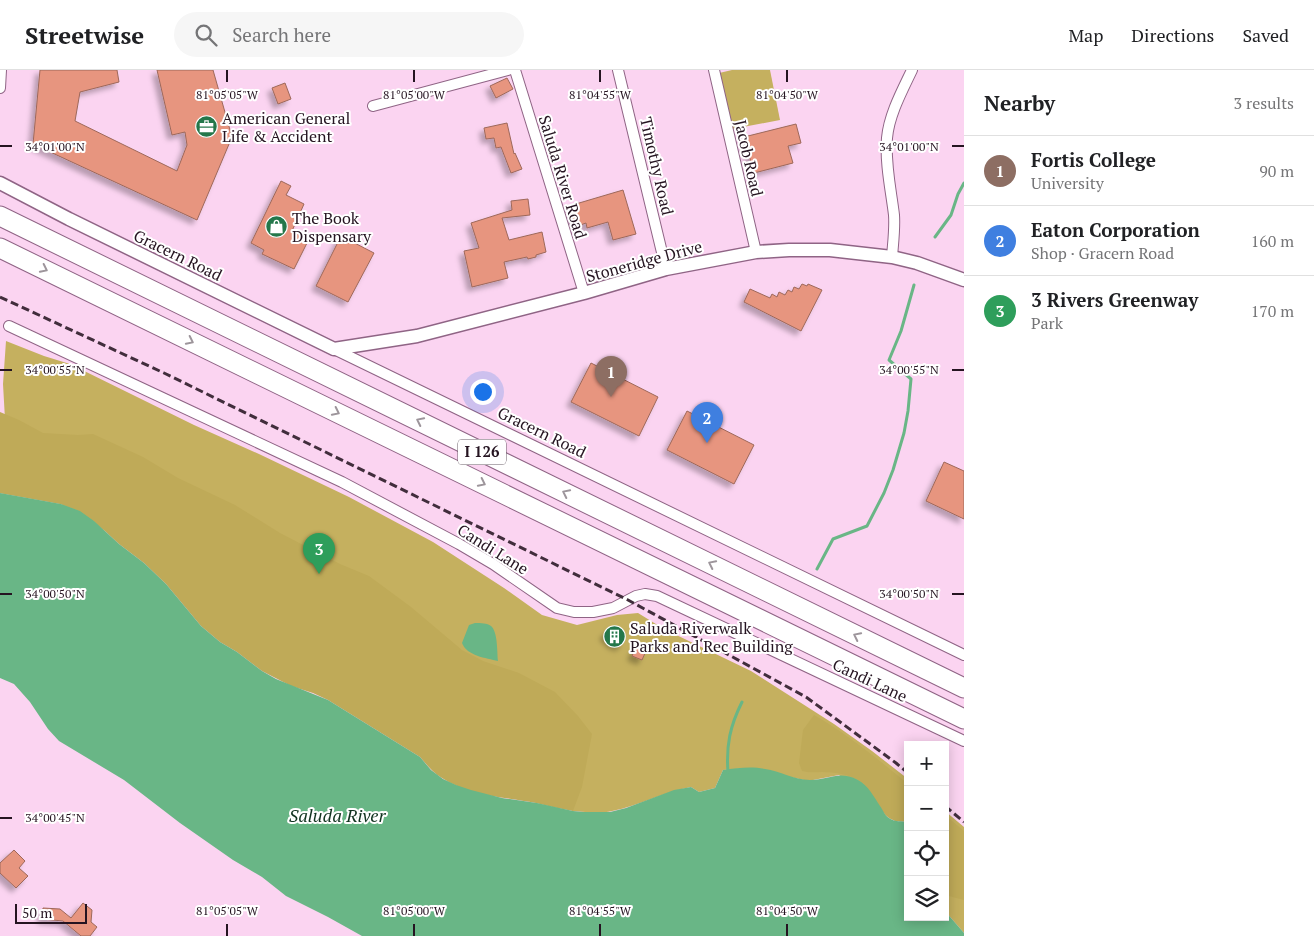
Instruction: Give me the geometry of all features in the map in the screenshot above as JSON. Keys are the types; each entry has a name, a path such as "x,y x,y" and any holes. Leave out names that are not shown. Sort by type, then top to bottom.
{"highway":[{"name":"I 126","path":"0,216 964,688"},
{"name":"I 126","path":"0,248 964,719"},
{"path":"880,647 964,676"}],"street":[{"path":"0,88 1,70"},
{"path":"373,106 508,70"},
{"name":"Saluda River Road","path":"515,70 584,293"},
{"name":"Timothy Road","path":"618,70 666,269"},
{"name":"Jacob Road","path":"714,70 756,252"},
{"path":"892,257 894,217 889,183 887,138 891,121 912,70"},
{"name":"Gracern Road","path":"0,183 69,219 334,349 964,655"},
{"name":"Stoneridge Drive","path":"334,349 417,336 584,293 666,269 756,252 830,250 892,257 964,280"},
{"name":"Candi Lane","path":"9,326 342,482 460,544 558,608 565,611 583,613 602,611 613,608 636,596 645,594 657,596 964,742"}],"shaded area":[{"path":"732,70 770,70 780,120 727,130 715,74"},
{"path":"6,341 70,364 194,425 349,497 433,542 542,615 577,625 617,615 638,613 664,629 751,671 834,724 904,776 904,822 895,821 839,775 804,780 748,768 723,770 715,788 699,792 691,787 612,811 598,813 573,811 61,504 0,493 0,454 6,437 3,384"},
{"path":"0,412 43,433 93,434 143,457 178,478 235,505 280,533 340,564 369,576 411,607 462,650 483,661 519,673 555,692 592,734 582,787 573,811 475,792 464,789 442,778 430,769 420,757 328,700 291,686 262,671 220,642 201,626 166,584 144,563 80,511 61,504 0,493"},
{"path":"814,715 874,756 904,781 904,821 896,821 889,818 863,783 854,778 843,774 802,771 799,763 803,730"},
{"path":"949,814 964,827 964,933 949,916"},
{"path":"949,818 964,831 964,900 949,896"}],"water":[{"name":"Saluda River","path":"0,493 61,504 80,511 144,563 166,584 201,626 220,642 276,679 328,700 420,757 431,770 443,779 456,785 502,798 573,811 610,812 674,790 691,787 699,792 715,788 723,770 728,769 760,768 804,780 845,776 858,780 868,788 888,817 896,821 904,822 904,921 949,921 949,916 964,933 964,936 362,936 286,896 262,877 233,860 180,823 124,780 59,741 14,684 0,678"},
{"path":"475,623 488,624 493,629 496,637 498,661 472,654 464,647 462,643 469,625"}],"building":[{"path":"40,70 117,70 119,82 80,92 75,121 177,171 187,145 185,132 172,135 157,70 213,70 232,137 197,220 33,144"},
{"path":"507,78 513,89 496,98 490,86"},
{"path":"285,83 291,99 278,104 272,88"},
{"path":"507,123 514,154 522,169 511,173 501,147 496,148 494,138 486,139 484,128"},
{"path":"796,124 801,143 788,146 793,163 754,173 744,137"},
{"path":"281,181 291,186 286,195 304,204 292,231 309,239 294,269 262,254 264,250 251,243"},
{"path":"623,190 636,234 613,240 608,222 587,228 586,223 575,227 569,206"},
{"path":"528,199 530,215 502,218 509,240 542,232 546,252 528,259 527,257 504,262 508,278 472,287 464,251 479,248 471,223 512,210 511,201"},
{"path":"341,236 374,253 348,302 316,286"},
{"path":"802,284 807,286 808,284 822,290 801,331 744,302 750,289 770,298 772,294 777,297 779,292 785,295 788,290 792,292 794,287 799,289"},
{"path":"591,363 658,397 639,436 571,402"},
{"path":"687,411 754,445 734,484 667,450"},
{"path":"944,462 964,471 964,519 926,501"},
{"name":"Saluda Riverwalk Parks and Rec Building","path":"613,626 623,636 621,638 625,641 619,647 616,644 614,645 604,635"},
{"path":"636,647 646,651 642,660 632,656"},
{"path":"14,850 25,861 19,868 28,876 16,888 0,873 0,863"},
{"path":"83,903 92,910 91,922 97,927 90,936 81,936 63,921 42,919 43,908 60,909 71,918"}],"waterway":[{"path":"935,237 951,215 964,183"},
{"path":"817,569 833,539 867,526 884,493 893,470 904,433 911,379 889,360 901,331 914,285"},
{"path":"728,772 730,736 734,719 742,702"}],"railway":[{"path":"0,297 164,373 628,600 806,697 904,770"},
{"path":"949,809 964,822"}],"place":[{"name":"American General Life & Accident","path":"206,127"},
{"name":"The Book Dispensary","path":"276,227"},
{"name":"Fortis College","path":"611,397"},
{"name":"Eaton Corporation","path":"707,443"},
{"name":"3 Rivers Greenway","path":"319,574"},
{"name":"Saluda Riverwalk Parks and Rec Building","path":"614,637"}]}
